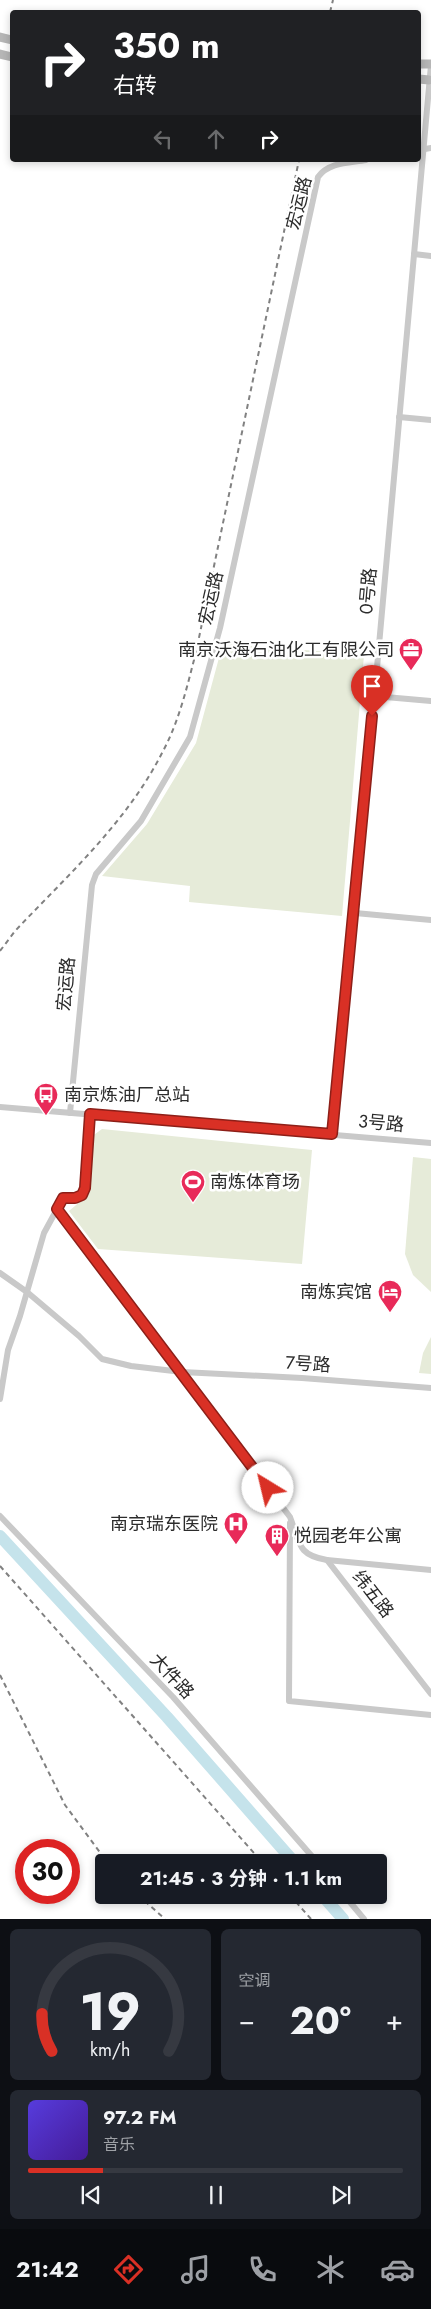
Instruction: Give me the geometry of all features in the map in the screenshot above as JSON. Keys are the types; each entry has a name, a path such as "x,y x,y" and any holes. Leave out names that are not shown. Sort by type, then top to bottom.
{"main road":[{"path":"421,79 429,80"}],"street":[{"name":"0号路","path":"421,150 431,64"},
{"path":"421,150 431,148"},
{"name":"宏运路","path":"70,1113 92,885 96,874 141,821 190,737 220,628 318,177 323,170 330,166 354,162"},
{"name":"0号路","path":"332,1134 355,913 414,254 420,162"},
{"path":"414,254 431,256"},
{"path":"399,417 431,420"},
{"path":"374,696 431,701"},
{"path":"355,913 431,920"},
{"name":"3号路","path":"0,1107 431,1143"},
{"path":"0,1399 8,1350 44,1233 63,1198 75,1198 82,1195 85,1188 90,1114"},
{"path":"57,1209 290,1517 302,1549 311,1557 328,1560 431,1570"},
{"name":"7号路","path":"0,1273 27,1292 79,1336 102,1359 131,1366 182,1372 302,1378 431,1388"},
{"name":"大件路","path":"0,1516 173,1698 310,1854"},
{"path":"290,1517 289,1701 431,1715"},
{"name":"纬五路","path":"328,1560 431,1694"},
{"path":"352,1904 364,1919"}],"green space":[{"path":"223,643 364,655 342,916 189,902 190,886 102,876 147,824 196,743"},
{"name":"南炼体育场","path":"102,1129 312,1150 302,1264 98,1249 69,1211 88,1195 91,1137"},
{"path":"413,1157 431,1159 431,1292 413,1275 405,1254"},
{"path":"431,1337 431,1374 419,1373 423,1353"}],"waterway":[{"path":"0,1536 167,1717 287,1854"},
{"path":"330,1904 343,1919"}],"railway":[{"path":"330,10 333,0"},
{"path":"0,951 15,931 95,847 132,802 148,778 173,729 196,652 299,162"},
{"path":"0,1566 255,1854"},
{"path":"0,1675 65,1805 101,1854"},
{"path":"148,1904 165,1919"},
{"path":"298,1904 311,1919"}],"place":[{"name":"南京沃海石油化工有限公司","path":"411,671"},
{"name":"南京炼油厂总站","path":"46,1116"},
{"name":"南炼体育场","path":"193,1203"},
{"name":"南炼宾馆","path":"390,1313"},
{"name":"南京瑞东医院","path":"236,1545"},
{"name":"悦园老年公寓","path":"277,1557"}],"route":[{"path":"268,1488 57,1209 63,1198 75,1198 82,1195 85,1188 90,1114 332,1134 355,913 372,716"}]}
